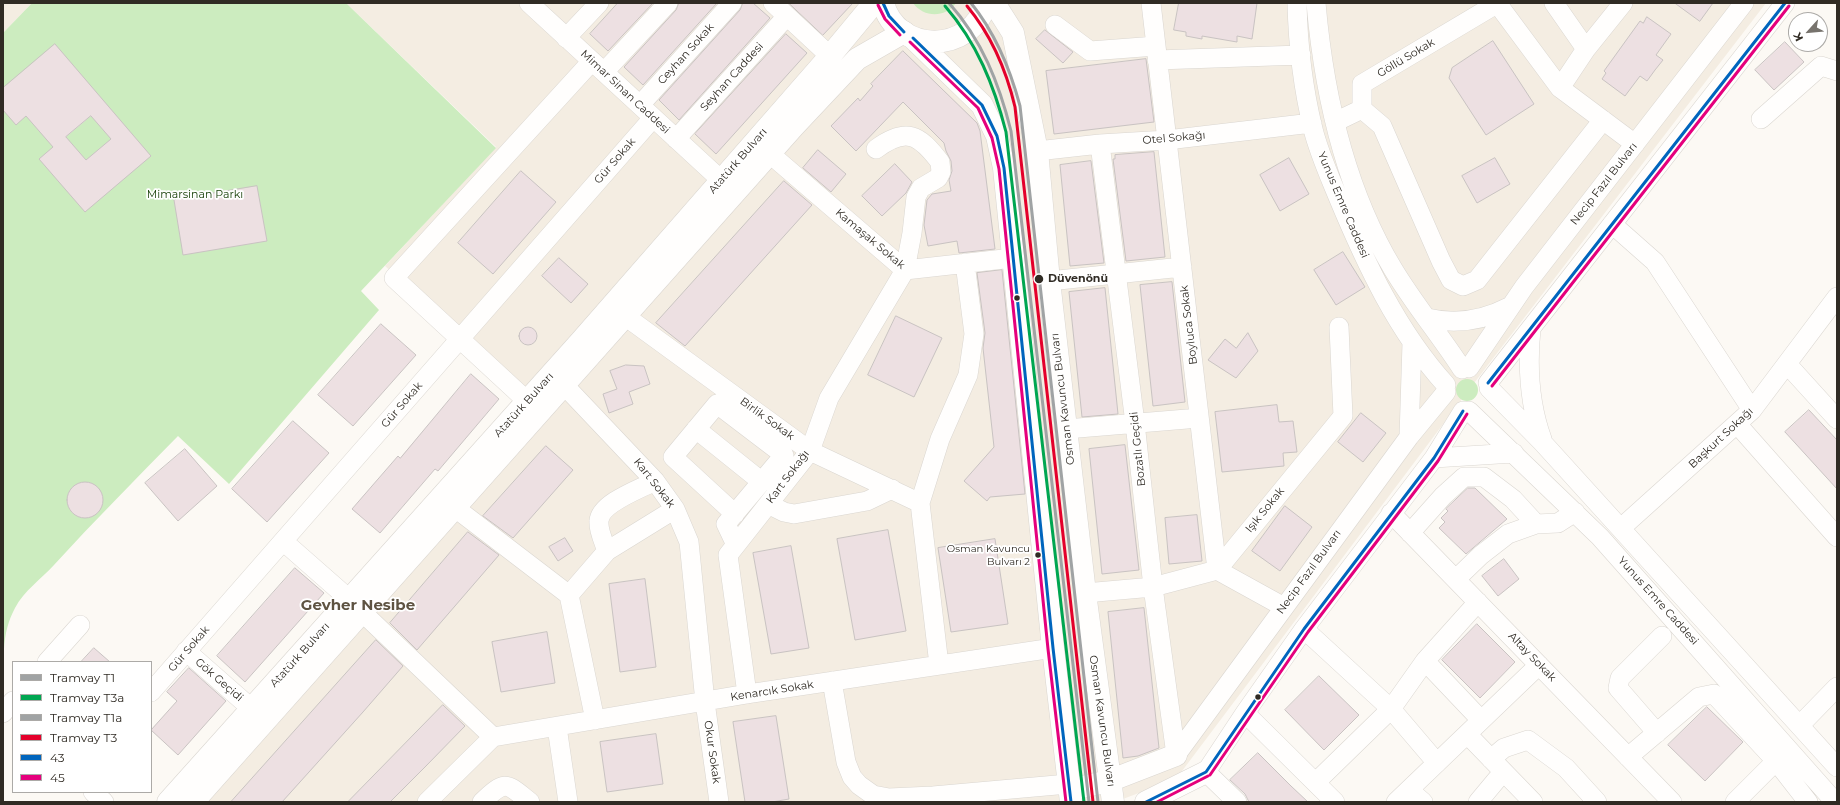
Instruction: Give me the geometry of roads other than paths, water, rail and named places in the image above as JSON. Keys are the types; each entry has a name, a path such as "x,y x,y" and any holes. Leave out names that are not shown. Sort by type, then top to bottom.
{"main road":[{"name":"Atatürk Bulvarı","path":"193,802 527,401 830,56 874,3"},
{"path":"883,3 889,16 982,105 997,136 1004,168 1069,792 1111,792 1176,755"},
{"path":"908,35 935,42 957,38 975,24 986,3"},
{"name":"Osman Kavuncu Bulvarı","path":"994,3 1013,33 1037,151 1049,281 1066,429 1085,593 1111,792"},
{"name":"Atatürk Bulvarı","path":"168,802 252,709 454,508 769,153 857,59 908,35"},
{"path":"1146,802 1206,772"},
{"path":"1178,802 1206,772"}],"street":[{"name":"Mimar Sinan Caddesi","path":"529,3 721,180"},
{"path":"566,38 599,3"},
{"path":"527,401 394,278 598,67 668,3"},
{"name":"Ceyhan Sokak","path":"646,111 732,3"},
{"path":"773,3 830,56"},
{"name":"Boyluca Sokak","path":"1150,3 1217,570"},
{"name":"Yunus Emre Caddesi","path":"1297,3 1305,90 1312,124 1327,170 1361,250 1394,313 1412,343 1446,389"},
{"name":"Yunus Emre Caddesi","path":"1316,3 1324,73 1335,122 1354,184 1378,240 1404,287 1465,369"},
{"path":"1498,3 1560,88 1635,144"},
{"name":"Göllü Sokak","path":"1362,109 1362,84 1498,3"},
{"path":"1554,3 1586,49"},
{"path":"1560,88 1586,49 1623,3"},
{"name":"Necip Fazıl Bulvarı","path":"1465,369 1509,307 1744,3"},
{"path":"1488,386 1612,224 1785,3"},
{"name":"Seyhan Caddesi","path":"676,139 787,16"},
{"path":"1055,25 1090,51 1301,55"},
{"path":"1761,119 1821,66 1837,71"},
{"path":"1335,122 1362,109 1382,126 1441,261 1451,280 1463,286 1476,280 1603,120"},
{"name":"Gür Sokak","path":"152,691 460,339 646,111"},
{"name":"Otel Sokağı","path":"1037,151 1100,144 1167,140 1312,124"},
{"name":"Kart Sokağı","path":"747,694 728,555 810,451 829,398 905,270 912,233 916,197 921,188 938,178 941,167 937,158 918,140 909,135 896,137 876,149"},
{"name":"Bozatlı Geçidi","path":"1100,144 1135,423 1153,587 1176,755"},
{"name":"Kamaşak Sokak","path":"769,153 905,270 1013,258"},
{"path":"1612,224 1655,262 1752,410"},
{"path":"939,665 920,503 940,439 968,375 974,334 965,263"},
{"path":"1049,281 1182,267"},
{"name":"Başkurt Sokağı","path":"1621,528 1752,410 1837,297"},
{"path":"1427,318 1451,322 1475,320 1492,315 1509,307"},
{"name":"Birlik Sokak","path":"625,316 810,451 920,503"},
{"name":"Işık Sokak","path":"1217,570 1343,416 1339,327"},
{"path":"1531,329 1528,364 1530,391 1537,426 1543,443"},
{"path":"1409,437 1412,343"},
{"path":"1787,364 1837,419"},
{"path":"1465,369 1480,373 1488,386 1488,396 1486,402 1481,407 1466,411 1451,404 1446,389 1452,375 1465,369"},
{"name":"Kart Sokak","path":"564,385 655,481 675,509 689,542 704,702"},
{"name":"Yunus Emre Caddesi","path":"1488,386 1621,528 1837,767"},
{"name":"Necip Fazıl Bulvarı","path":"1176,755 1409,437 1446,389"},
{"path":"735,514 673,457 717,404 784,455 762,482 735,514 726,524 736,545"},
{"path":"1237,802 1206,772 1304,629 1434,458 1466,411"},
{"name":"Yunus Emre Caddesi","path":"1466,411 1514,453 1600,537 1782,754 1835,802"},
{"path":"1066,429 1199,418"},
{"path":"1737,424 1837,538"},
{"path":"696,429 762,482"},
{"path":"1434,458 1514,453"},
{"path":"1410,533 1443,496 1464,477 1484,477 1513,499 1536,524"},
{"path":"607,551 599,522 601,512 608,505 655,481"},
{"path":"768,504 784,512 794,514 867,501 892,489"},
{"path":"454,508 569,595 595,720"},
{"path":"569,595 607,551 675,509"},
{"path":"1456,579 1480,555 1508,534 1536,524 1558,523 1575,512"},
{"name":"Altay Sokak","path":"1391,513 1672,802"},
{"path":"283,541 356,606 493,737 427,802"},
{"path":"1085,593 1153,587 1217,570 1284,607"},
{"path":"1316,782 1390,709 1425,661 1478,602"},
{"path":"48,661 80,625"},
{"path":"1304,629 1390,709 1437,763"},
{"path":"1657,732 1618,688 1620,678 1662,636"},
{"name":"Kenarcık Sokak","path":"493,737 747,694 1053,648"},
{"name":"Gök Geçidi","path":"186,651 252,709"},
{"path":"1425,661 1481,720"},
{"path":"1402,796 1539,665"},
{"path":"832,681 846,762 852,777 859,785 873,795 889,798 933,799 1069,792"},
{"path":"1800,725 1837,687"},
{"path":"1628,757 1699,697 1714,694 1782,754 1808,802"},
{"name":"Okur Sokak","path":"704,702 719,802"},
{"path":"12,703 3,713 12,721"},
{"path":"1245,713 1335,802"},
{"path":"557,727 568,802"},
{"path":"1467,734 1533,802"},
{"path":"1478,802 1497,766 1504,748 1528,740 1566,768 1597,802"},
{"path":"1735,802 1782,754"},
{"path":"482,802 496,789 506,786 517,790 530,802"},
{"path":"94,793 104,802"},
{"path":"1402,796 1423,802"}],"tram line":[{"name":"T1","path":"949,3 971,32 988,63 1001,96 1011,131 1089,802"},
{"name":"T1a","path":"971,3 995,39 1012,78 1020,106 1098,802"},
{"name":"T3a","path":"945,6 966,35 983,65 996,98 1006,132 1084,802"},
{"name":"T3","path":"967,6 976,17 991,41 1007,79 1015,107 1093,802"}],"place":[{"name":"Düvenönü","path":"1039,279"},
{"name":"Osman Kavuncu Bulvarı 2","path":"1038,555"}],"district":[{"name":"Gevher Nesibe","path":"358,606"}],"park label":[{"name":"Mimarsinan Parkı","path":"195,195"}]}
